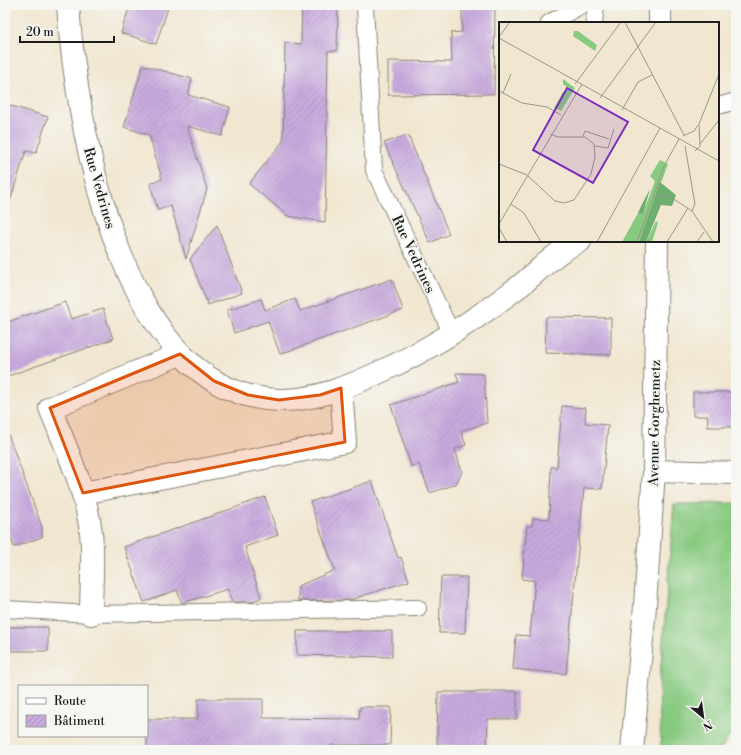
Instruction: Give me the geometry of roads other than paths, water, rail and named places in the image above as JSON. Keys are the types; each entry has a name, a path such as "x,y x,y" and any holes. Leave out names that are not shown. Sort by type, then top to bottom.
{"street":[{"name":"Rue Vedrines","path":"68,5 75,76 81,115 99,190 110,225 144,303 156,325 180,354 214,381 232,390 248,395 279,400 299,399 341,388 385,370 452,334 520,286 558,254 578,242"},
{"path":"660,5 660,22"},
{"name":"Avenue Gorghemetz","path":"632,750 645,606 654,471 656,242"},
{"path":"91,614 91,534 83,493 50,408 180,354"},
{"path":"83,493 346,442 341,388"},
{"path":"654,471 736,473"}],"lane":[{"path":"551,22 582,5"},
{"path":"594,22 596,5"},
{"name":"Rue Vedrines","path":"365,7 374,170 452,334"},
{"path":"719,106 736,101"},
{"path":"5,609 91,614 418,608"}]}
